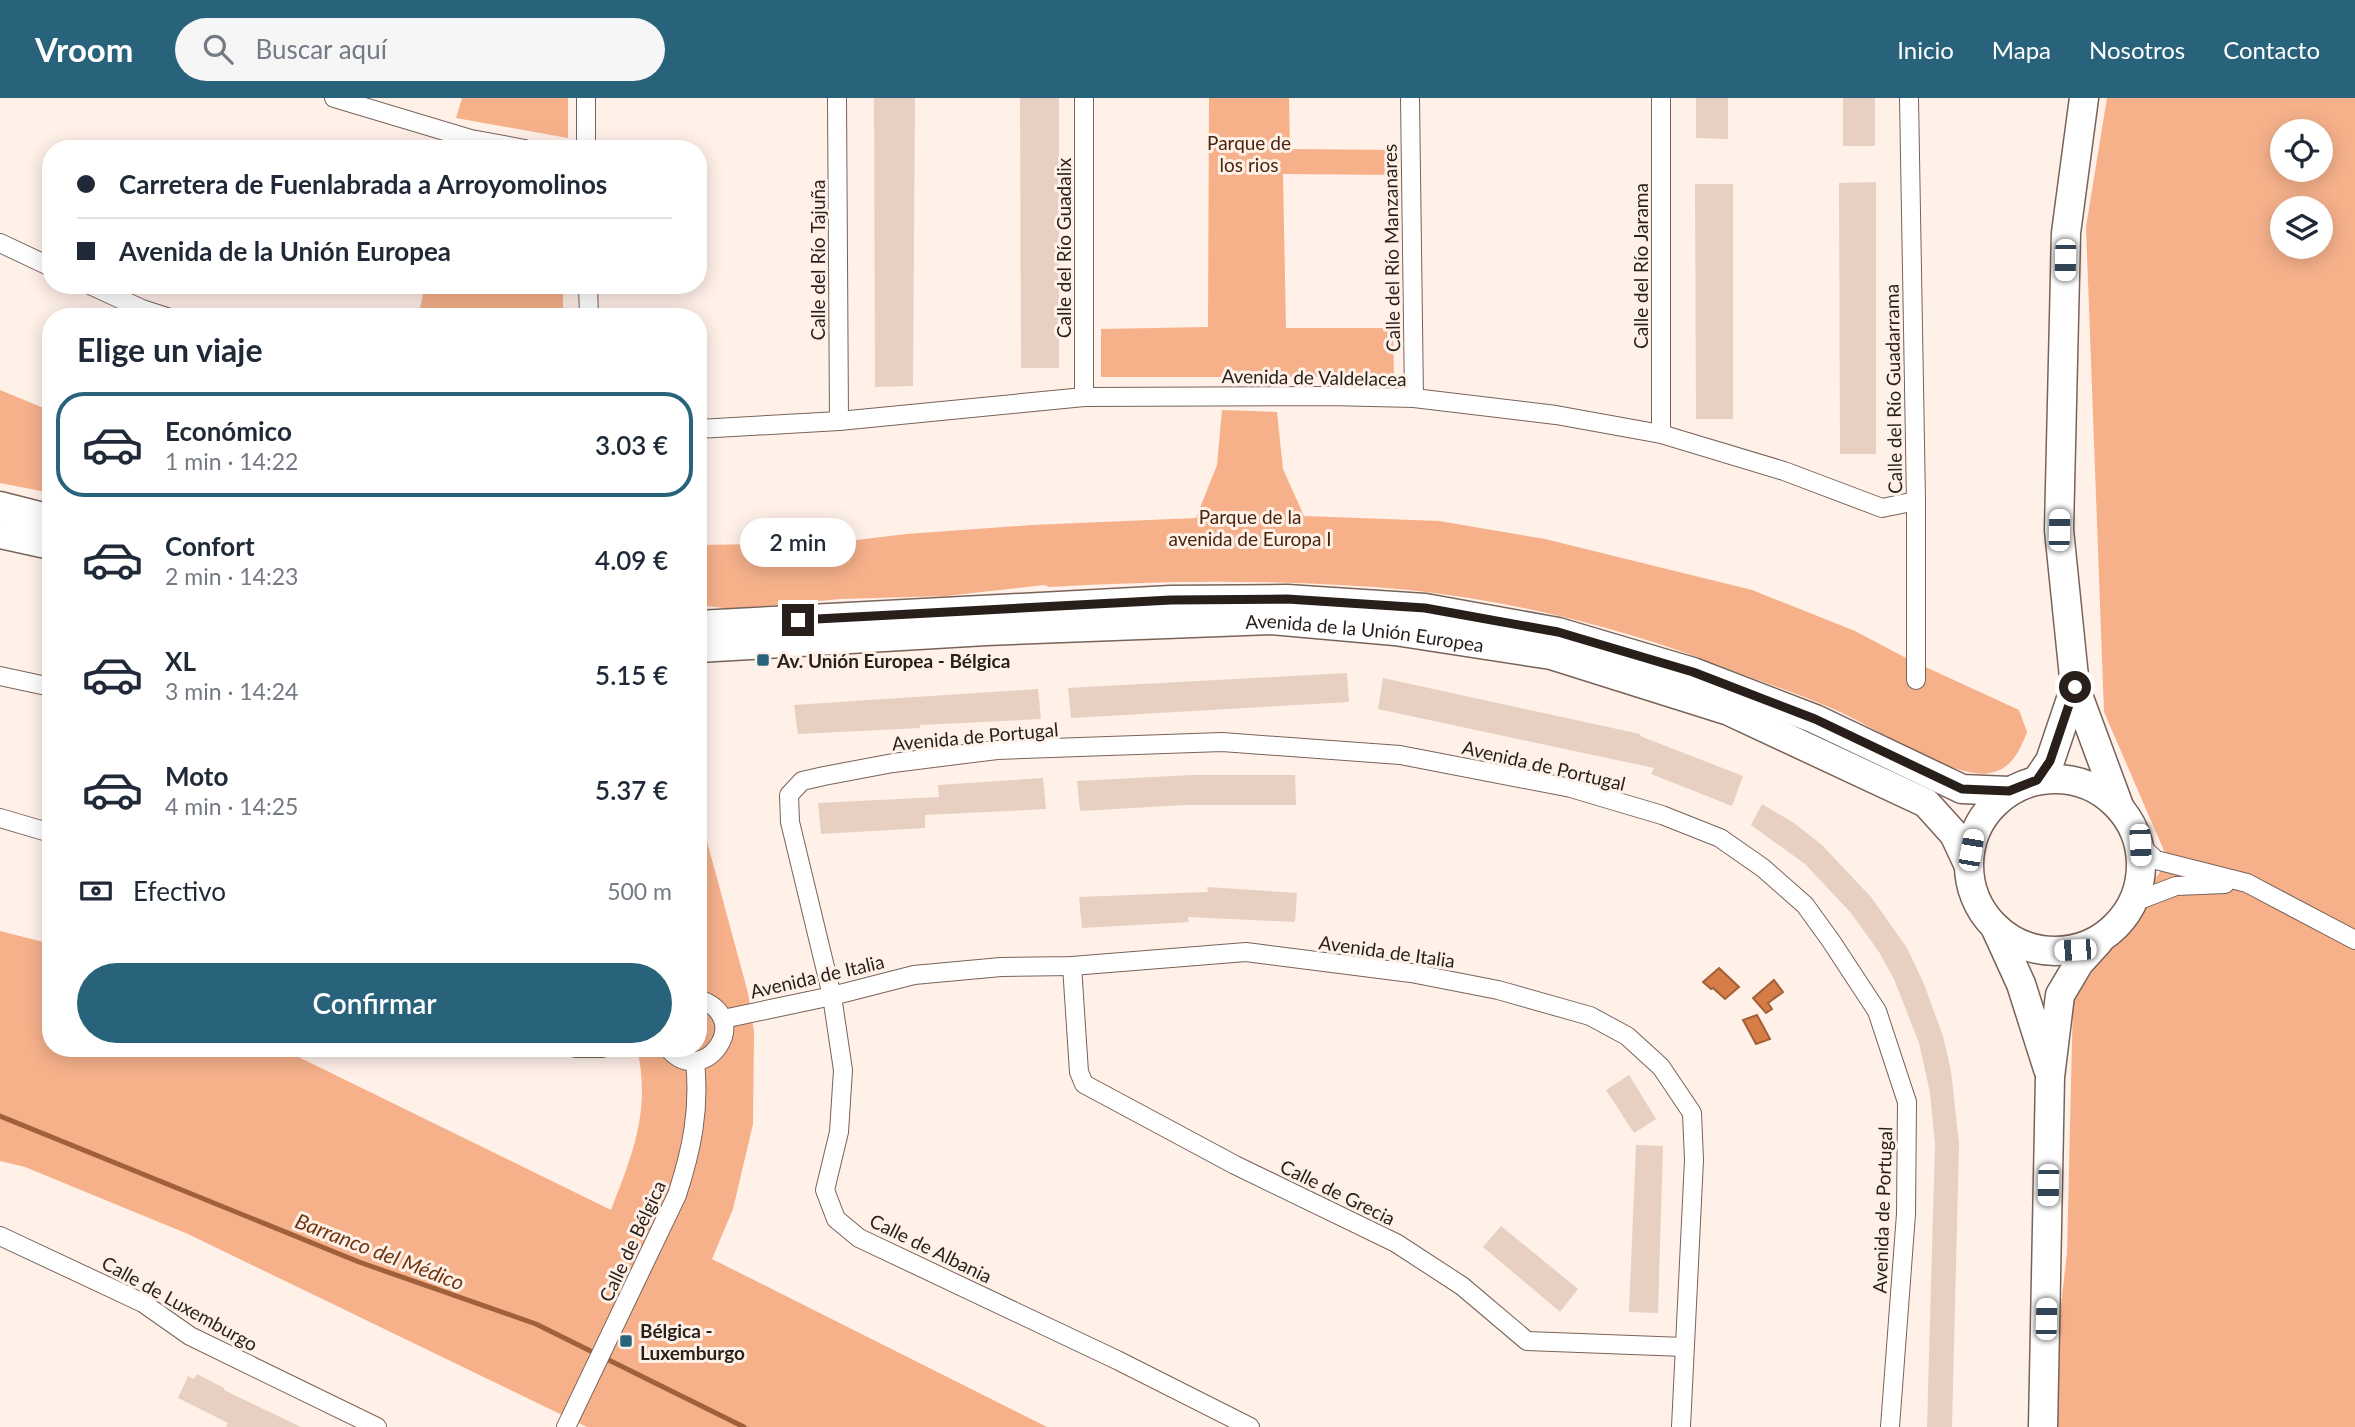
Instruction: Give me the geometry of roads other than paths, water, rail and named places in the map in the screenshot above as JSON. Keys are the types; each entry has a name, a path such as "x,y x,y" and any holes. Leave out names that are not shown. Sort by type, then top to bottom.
{"main road":[{"path":"2043,1427 2050,1077 2060,995 2079,963 2120,923 2134,902 2142,874 2140,845 2132,824 2119,806 2075,687 2059,530 2066,233 2084,98"},
{"path":"0,506 42,517"},
{"path":"0,534 42,543"},
{"name":"Avenida de la Unión Europea","path":"707,625 1171,600 1287,599 1425,608 1558,632 1693,672 1815,719 1962,789 2009,791"},
{"name":"Avenida de la Unión Europea","path":"707,647 986,631 1271,620 1395,631 1551,655 1729,711 1926,803 1954,834 1968,864"},
{"path":"2037,780 2050,761 2075,687"},
{"path":"2101,939 2075,950 2046,951 2018,944 1995,927 1980,909 1971,888 1968,864 1973,836 1987,811 2009,791 2037,780 2067,779 2086,785 2095,788 2119,806"},
{"path":"1995,927 2021,984 2050,1077"}],"street":[{"path":"334,98 476,140"},
{"path":"586,98 586,140"},
{"name":"Calle del Río Tajuña","path":"837,98 839,421"},
{"name":"Calle del Río Guadalix","path":"1084,98 1084,397"},
{"name":"Calle del Río Manzanares","path":"1410,98 1414,398"},
{"name":"Calle del Río Jarama","path":"1661,98 1661,434"},
{"name":"Calle del Río Guadarrama","path":"1909,98 1916,501 1916,680"},
{"path":"0,243 42,263"},
{"path":"110,294 140,308"},
{"name":"Avenida de Valdelacea","path":"707,428 839,421 1084,397 1414,398 1556,415 1661,434 1784,471 1882,508 1916,501"},
{"path":"0,676 42,685"},
{"name":"Avenida de Portugal","path":"789,795 803,781 894,763 984,752 1222,742 1400,755 1453,765 1571,788 1662,815 1720,838 1763,868 1804,905 1831,941 1877,1011 1907,1102 1906,1214 1890,1427"},
{"name":"Calle de Albania","path":"789,795 790,822 832,996 843,1070 839,1132 825,1191 836,1219 859,1238 1250,1427"},
{"path":"0,818 42,830"},
{"path":"2140,845 2156,860 2247,883 2355,940"},
{"path":"2134,902 2176,886 2247,883"},
{"name":"Avenida de Italia","path":"723,1019 914,975 1246,952 1411,973 1498,990 1590,1016 1627,1036 1661,1067 1692,1113 1694,1160 1681,1427"},
{"name":"Calle de Grecia","path":"1072,966 1079,1072 1084,1084 1235,1165 1396,1244 1462,1286 1527,1340 1684,1347"},
{"path":"679,1057 695,1061 707,1058 720,1047 725,1032 723,1019 707,1002"},
{"name":"Calle de Bélgica","path":"566,1427 677,1195 689,1159 695,1127 698,1093 695,1061"},
{"name":"Calle de Luxemburgo","path":"0,1236 143,1303 190,1336 377,1427"}],"waterway":[{"name":"Barranco del Médico","path":"0,1116 359,1262 536,1324 744,1427"}],"place":[{"name":"Av. Unión Europea - Bélgica","path":"763,660"},
{"name":"Bélgica - Luxemburgo","path":"626,1341"}],"park label":[{"name":"Parque de los rios","path":"1249,153"},
{"name":"Parque de la avenida de Europa I","path":"1250,527"}]}
